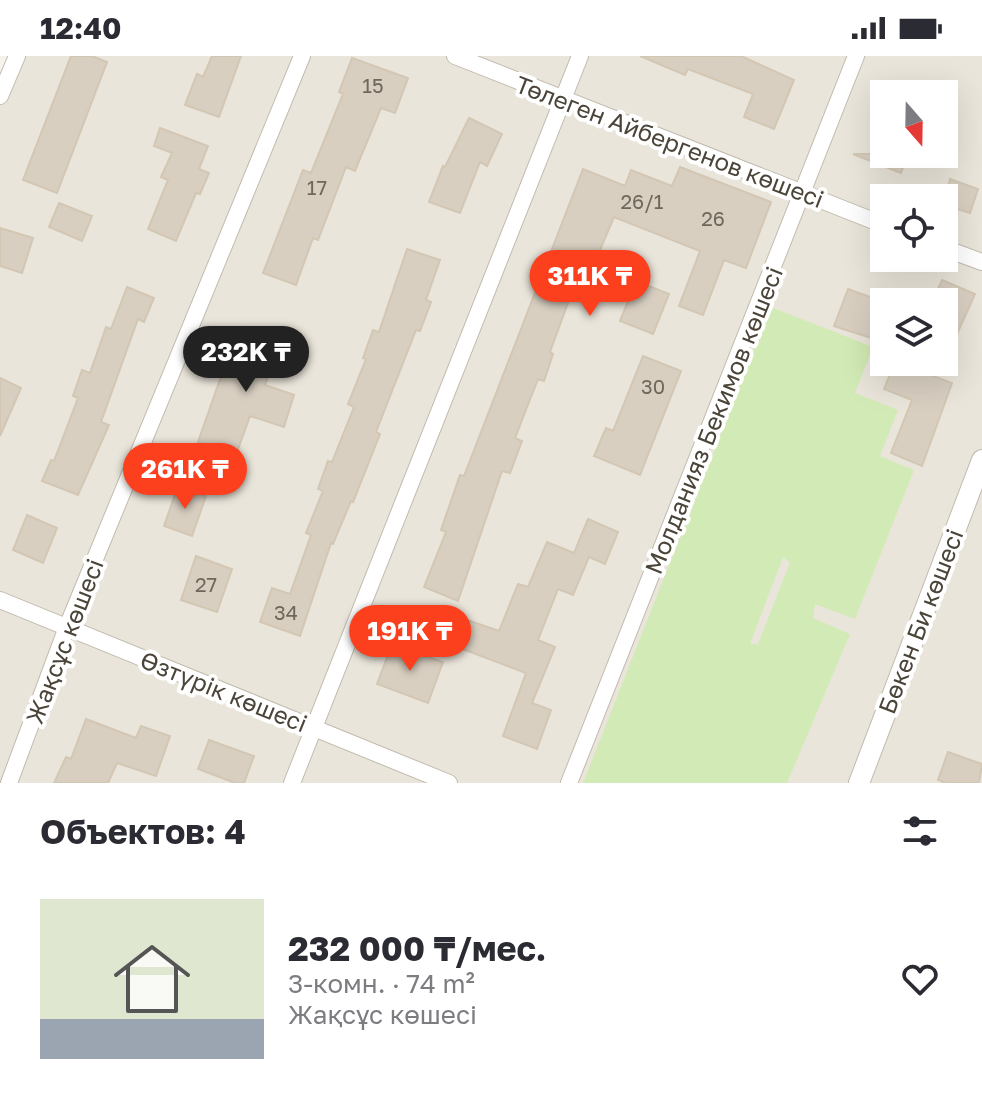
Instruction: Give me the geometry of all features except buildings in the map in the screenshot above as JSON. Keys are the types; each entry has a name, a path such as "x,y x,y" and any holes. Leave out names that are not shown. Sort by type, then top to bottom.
{"street":[{"path":"0,96 17,56"},
{"name":"Жақсұс көшесі","path":"9,783 67,627 302,56"},
{"name":"Төлеген Айбергенов көшесі","path":"455,56 870,219"},
{"path":"292,783 580,56"},
{"name":"Молданияз Бекимов көшесі","path":"569,783 856,56"},
{"path":"958,253 982,262"},
{"name":"Бөкен Би көшесі","path":"859,783 982,460"},
{"name":"Өзтүрік көшесі","path":"0,600 449,783"}],"shaded area":[{"path":"17,56 982,56 982,783 0,783 0,96"}],"green space":[{"path":"771,307 870,346 870,355 855,393 898,410 880,456 914,470 855,619 815,604 813,618 850,634 787,783 583,783","holes":["783,557 790,563 758,644 750,644"]}]}
